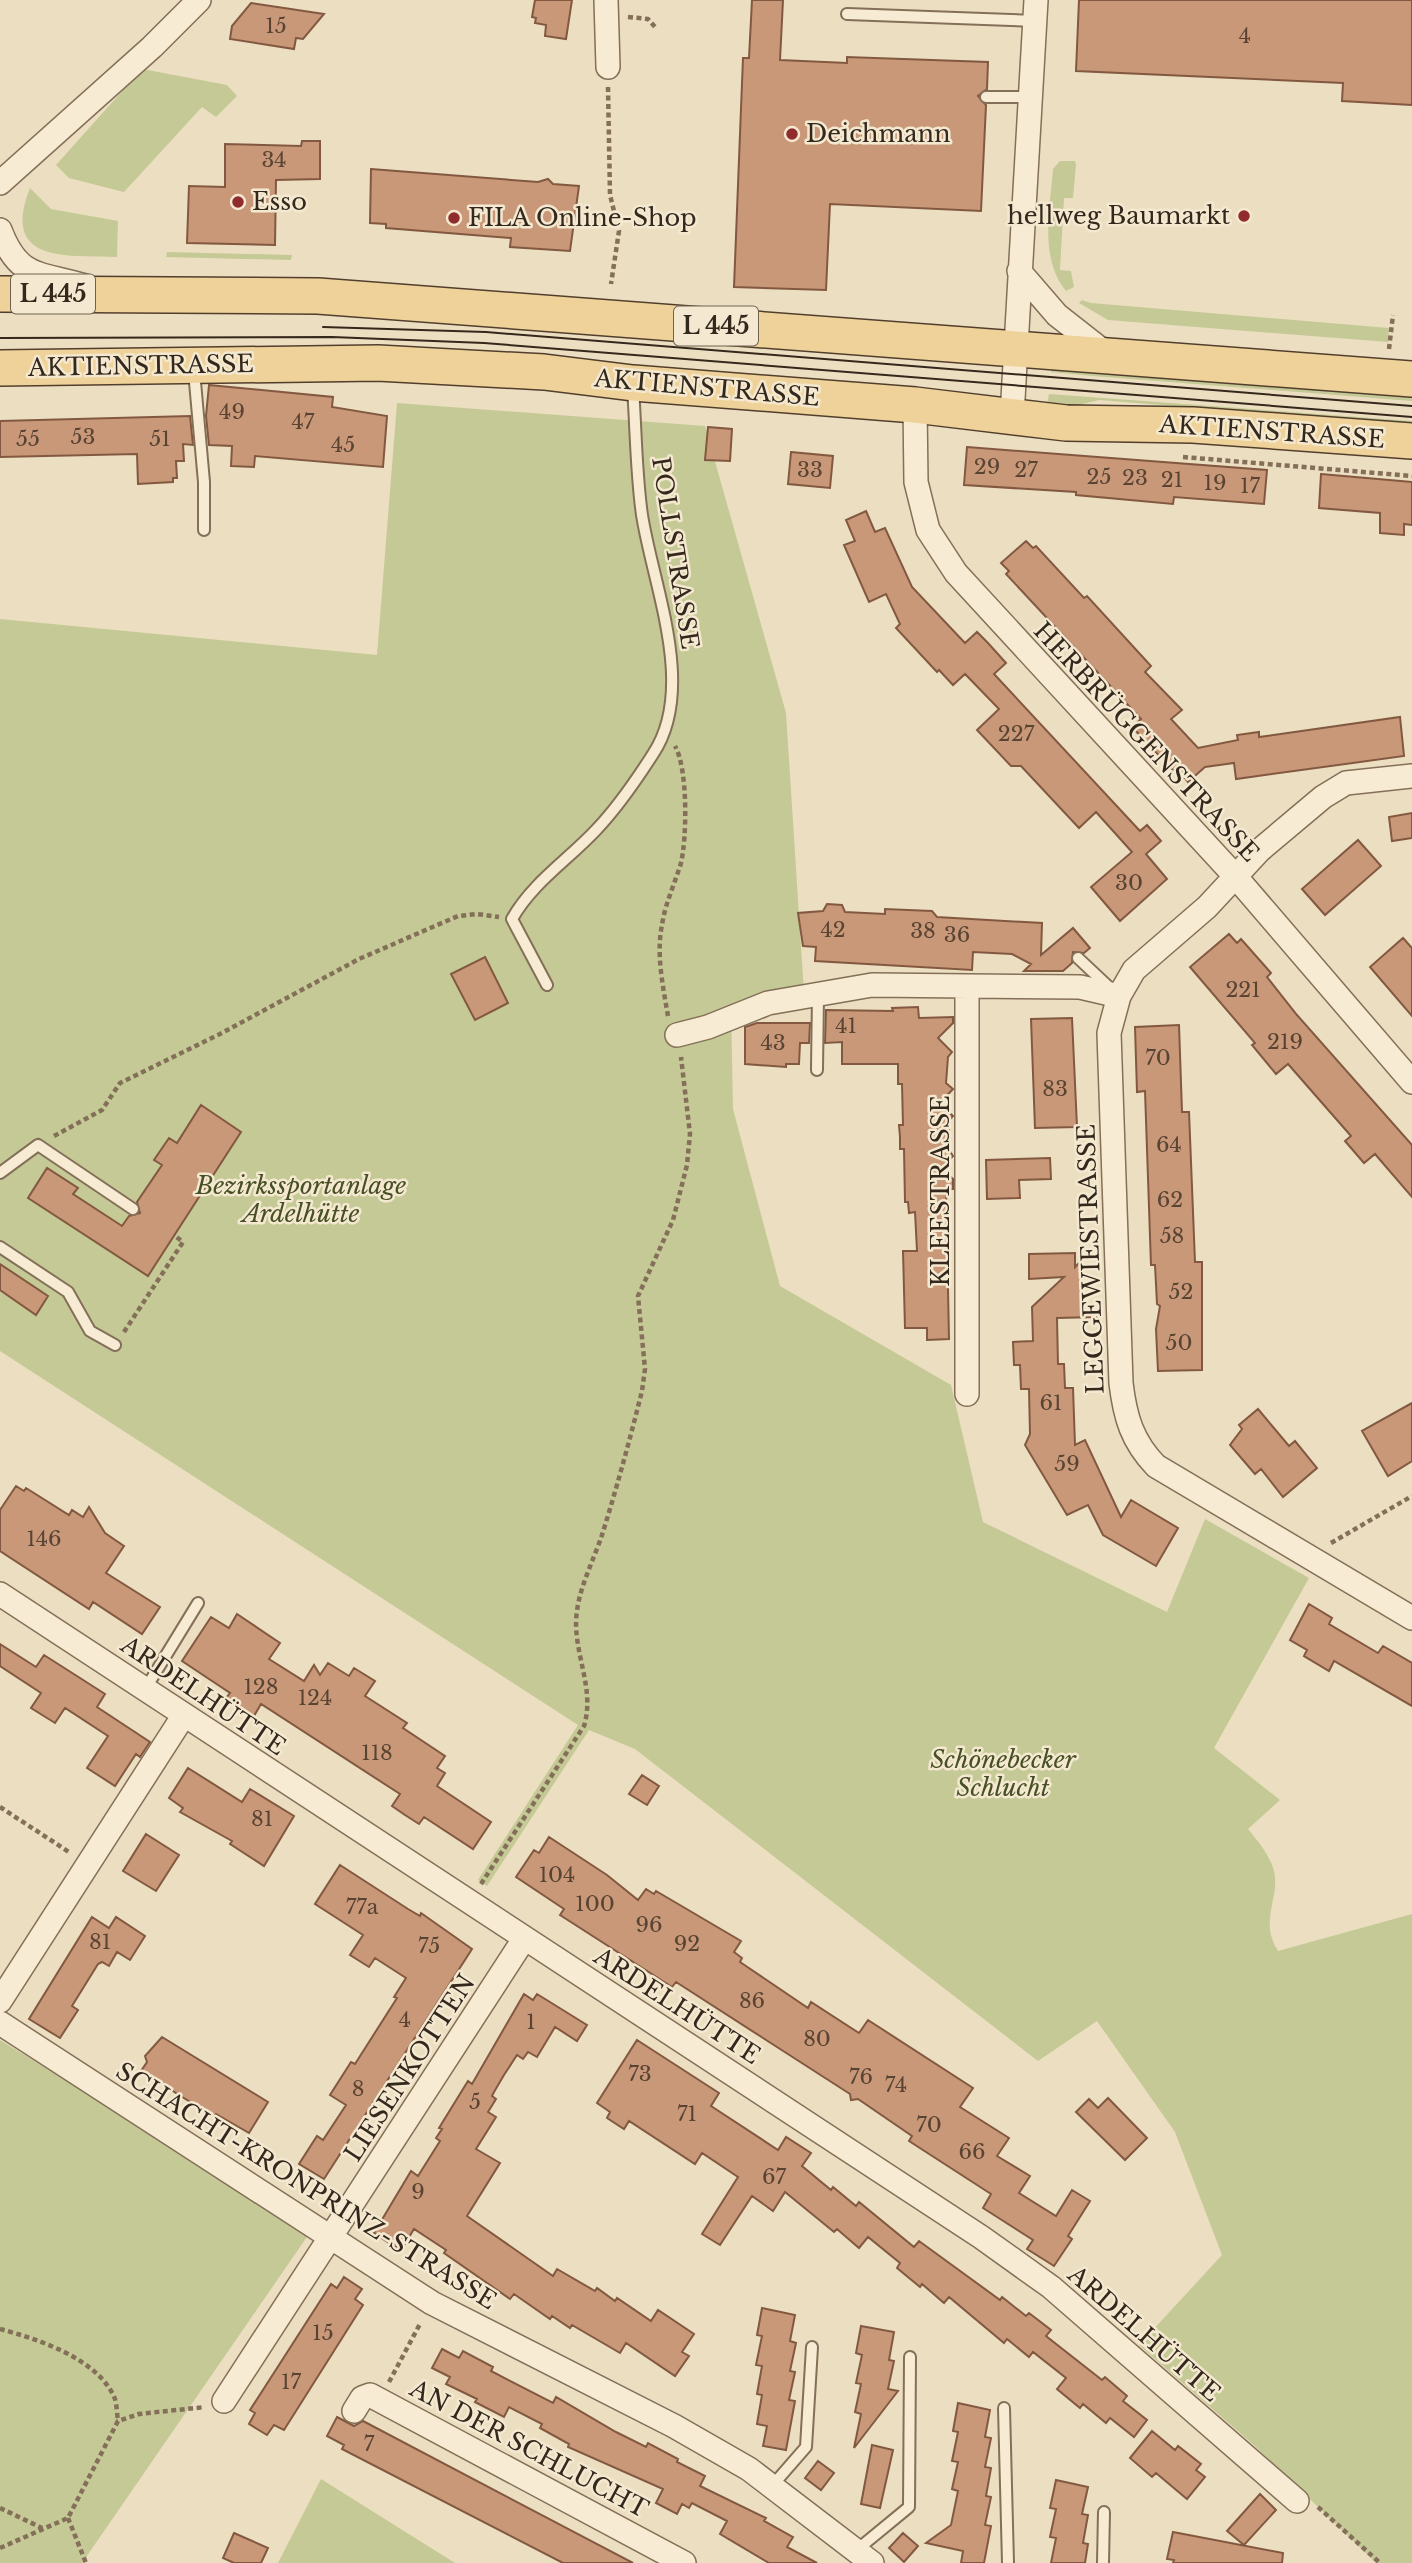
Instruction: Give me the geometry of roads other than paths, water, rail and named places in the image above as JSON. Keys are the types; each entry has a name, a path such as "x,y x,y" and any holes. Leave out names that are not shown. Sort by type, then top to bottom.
{"main road":[{"name":"L 445","path":"0,294 318,296 493,307 1412,379"},
{"name":"AKTIENSTRASSE","path":"0,368 378,363 544,372 633,383 915,405 1075,423 1193,425 1412,441"}],"street":[{"path":"0,183 143,55 199,0"},
{"path":"606,0 608,67"},
{"path":"1012,416 1035,10"},
{"path":"0,230 15,261 30,273 49,274 105,293"},
{"path":"1019,271 1057,315 1108,355"},
{"name":"HERBRÜGGENSTRASSE","path":"915,405 916,482 928,530 956,573 1234,876 1412,1082"},
{"path":"677,1035 708,1027 768,1003 873,985 1080,987 1119,996 1134,970 1208,907 1260,850 1323,797 1346,783 1412,776"},
{"name":"KLEESTRASSE","path":"967,988 967,1394"},
{"name":"LEGGEWIESTRASSE","path":"1119,996 1108,1033 1121,1383 1129,1427 1138,1447 1156,1466 1412,1618"},
{"name":"ARDELHÜTTE","path":"0,1594 524,1940 807,2121 1051,2287 1297,2501"},
{"path":"0,2001 184,1715"},
{"name":"LIESENKOTTEN","path":"225,2401 524,1940"},
{"name":"SCHACHT-KRONPRINZ-STRASSE","path":"0,2024 432,2303 674,2426 772,2486 858,2558"},
{"name":"AN DER SCHLUCHT","path":"354,2411 362,2398 370,2395 379,2399 684,2563"}],"lane":[{"path":"847,14 1035,10"},
{"path":"986,97 1030,97"},
{"path":"194,365 204,482 204,530"},
{"name":"POLLSTRASSE","path":"547,985 512,919 523,900 597,830 655,752 666,729 673,686 667,635 642,514 633,383"},
{"path":"1078,958 1119,996"},
{"path":"817,1070 818,994"},
{"path":"0,1173 38,1145 133,1209"},
{"path":"0,1247 68,1292 90,1331 115,1345"},
{"path":"146,1688 198,1603"},
{"path":"772,2486 806,2447 812,2347"},
{"name":"SCHACHT-KRONPRINZ-STRASSE","path":"858,2558 909,2507 910,2357"},
{"path":"1004,2408 1008,2563"},
{"path":"1103,2563 1104,2512"}],"tram line":[{"path":"323,327 486,332 1412,406"},
{"path":"0,338 332,337 484,343 1412,417"}],"place":[{"name":"Deichmann","path":"792,134"},
{"name":"Esso","path":"238,202"},
{"name":"hellweg Baumarkt","path":"1244,216"},
{"name":"FILA Online-Shop","path":"454,218"}],"park label":[{"name":"Bezirkssportanlage Ardelhütte","path":"301,1200"},
{"name":"Schönebecker Schlucht","path":"1003,1774"}]}
